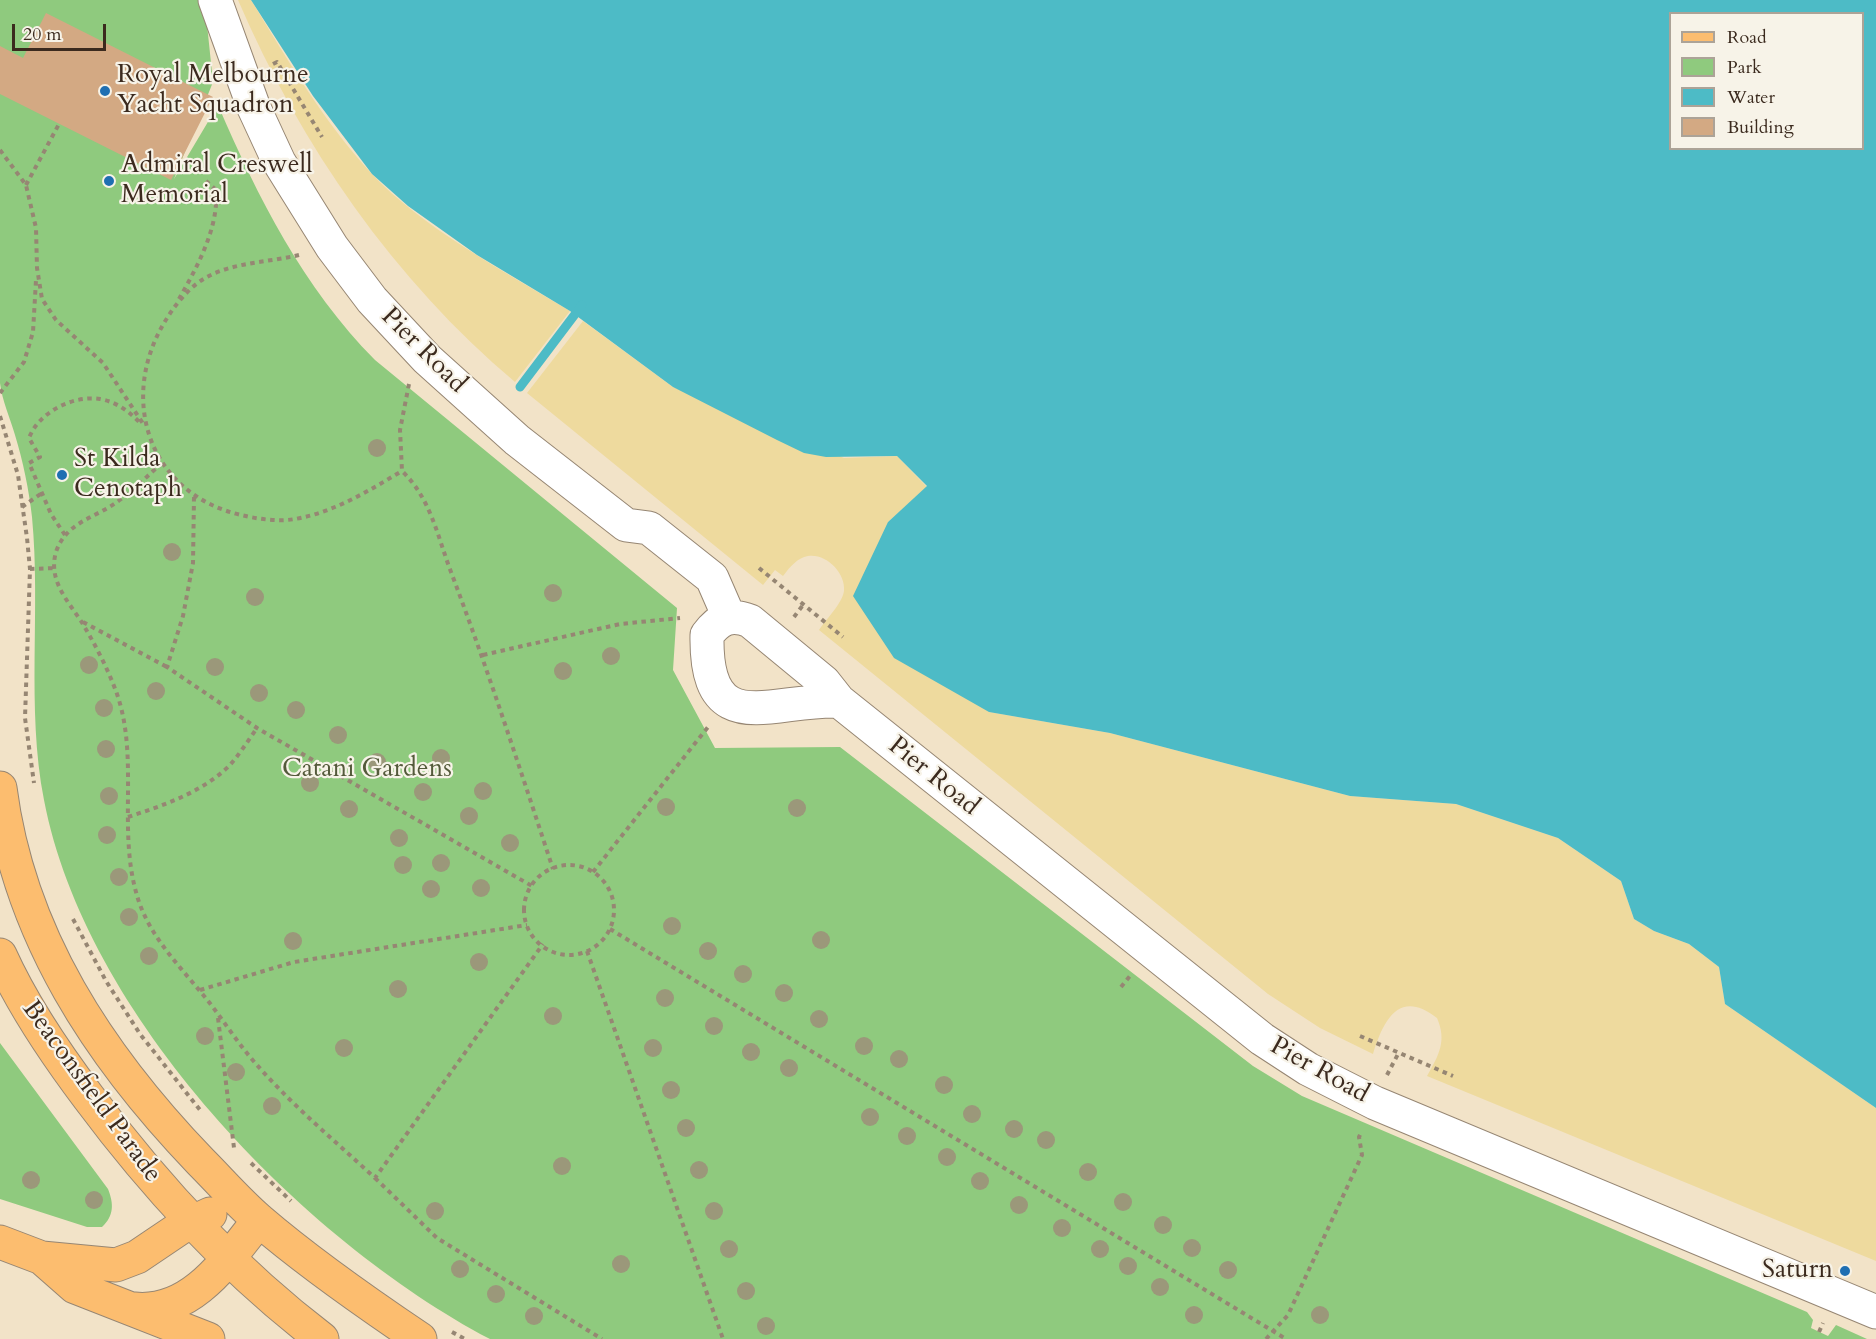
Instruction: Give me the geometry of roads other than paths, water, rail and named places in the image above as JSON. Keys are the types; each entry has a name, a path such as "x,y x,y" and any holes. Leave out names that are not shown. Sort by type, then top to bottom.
{"main road":[{"name":"Beaconsfield Parade","path":"0,788 11,848 27,903 46,949 106,1047 144,1098 249,1210 432,1334"},
{"name":"Beaconsfield Parade","path":"0,955 26,1006 69,1072 145,1169 192,1222 229,1258 322,1339"},
{"path":"0,1242 42,1258 123,1264 192,1222 249,1210"},
{"path":"132,1309 160,1308 179,1301 212,1277 229,1258 249,1210"},
{"path":"42,1258 75,1287 208,1339"}],"street":[{"name":"Pier Road","path":"215,0 254,108 292,186 360,284 427,359 517,440 626,525 649,528 712,578 723,620 738,616 750,621 824,682 839,701 1262,1039 1308,1069 1375,1103 1876,1312"},
{"path":"723,620 706,635 706,655 713,682 727,703 764,709 813,700 839,701"}],"water":[{"path":"251,0 1876,0 1876,1108 1725,1004 1719,967 1689,944 1654,931 1634,919 1621,881 1558,838 1456,804 1350,796 1110,733 989,712 894,658 853,596 888,522 927,486 897,456 826,457 804,453 673,387 570,311 477,255 408,206 372,174 313,96"}],"waterway":[{"path":"520,387 582,305"}],"place":[{"name":"Royal Melbourne Yacht Squadron","path":"105,91"},
{"name":"Admiral Creswell Memorial","path":"109,181"},
{"name":"St Kilda Cenotaph","path":"62,475"},
{"name":"Saturn","path":"1845,1271"}],"park label":[{"name":"Catani Gardens","path":"367,770"}]}
